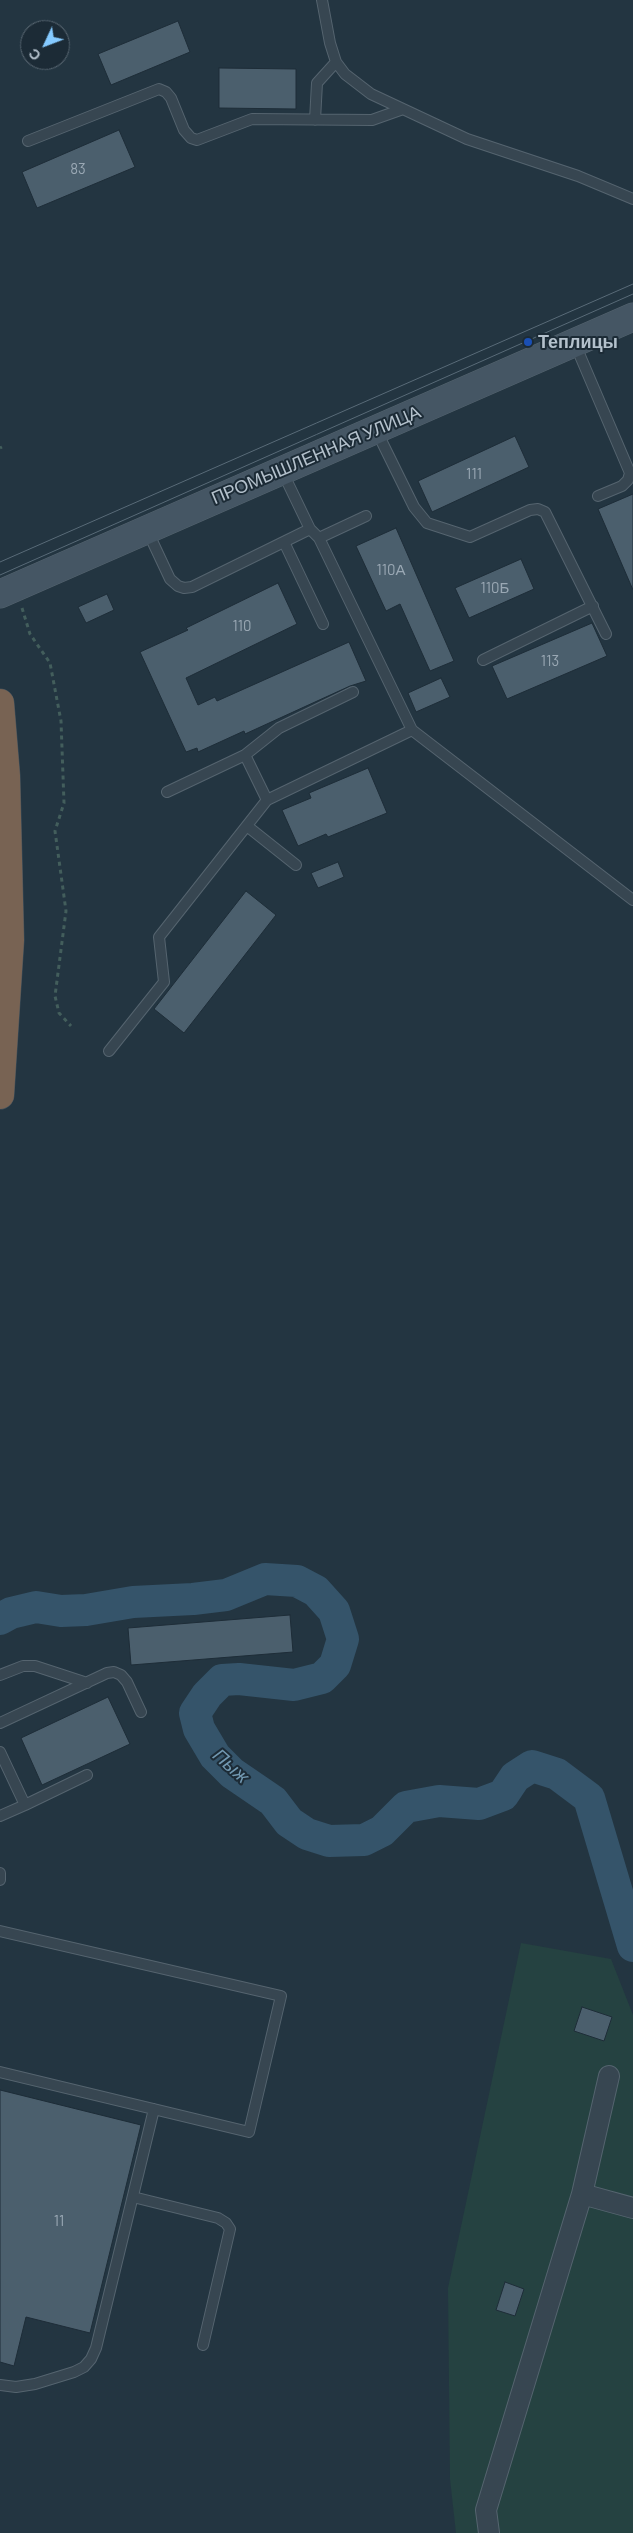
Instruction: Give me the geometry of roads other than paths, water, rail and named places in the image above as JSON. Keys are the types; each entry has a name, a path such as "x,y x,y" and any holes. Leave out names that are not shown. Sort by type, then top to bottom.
{"highway":[{"path":"0,703 6,776 10,940 0,1095"}],"street":[{"name":"ПРОМЫШЛЕННАЯ УЛИЦА","path":"3,592 633,317"},
{"path":"489,2533 486,2510 582,2194 609,2076"},
{"path":"582,2194 633,2208"}],"lane":[{"path":"322,0 330,43 336,62 345,74 371,94 467,139 578,176 633,199"},
{"path":"315,120 317,83 336,62"},
{"path":"28,141 159,89 171,98 184,130 191,138 197,140 252,118 372,120 403,109"},
{"path":"574,343 630,473 628,480 622,486 598,496"},
{"path":"376,429 414,507 427,523 470,538 530,510 538,509 545,512 606,634"},
{"path":"281,470 310,529 319,538 412,730 633,900"},
{"path":"319,538 366,516"},
{"path":"147,529 170,578 184,588 310,529"},
{"path":"284,542 323,624"},
{"path":"482,660 593,606"},
{"path":"167,792 244,755 279,728 353,692"},
{"path":"109,1051 164,982 159,937 267,800 412,730"},
{"path":"244,755 267,800"},
{"path":"247,826 296,865"},
{"path":"0,1675 23,1666 35,1666 87,1683"},
{"path":"0,1724 107,1673 114,1672 121,1675 141,1712"},
{"path":"0,1752 25,1804"},
{"path":"0,1816 86,1776"},
{"path":"0,1873 0,1880"},
{"path":"0,1931 281,1996 249,2132 0,2072"},
{"path":"0,2385 16,2387 35,2384 84,2368 91,2359 96,2348 154,2109"},
{"path":"133,2198 218,2218 226,2223 230,2229 203,2345"}],"waterway":[{"name":"Пыж","path":"0,1619 11,1613 36,1607 61,1611 86,1610 133,1602 193,1599 226,1595 265,1579 297,1581 316,1591 334,1611 343,1639 335,1665 322,1678 294,1685 239,1679 222,1680 207,1695 195,1713 199,1729 215,1756 232,1773 273,1801 289,1822 307,1834 329,1841 364,1840 382,1831 406,1807 439,1801 479,1804 503,1795 515,1777 532,1766 557,1774 589,1798 633,1946"}],"tram line":[{"path":"0,562 633,284"},
{"path":"0,575 633,294"}],"place":[{"name":"Теплицы","path":"528,342"}]}
